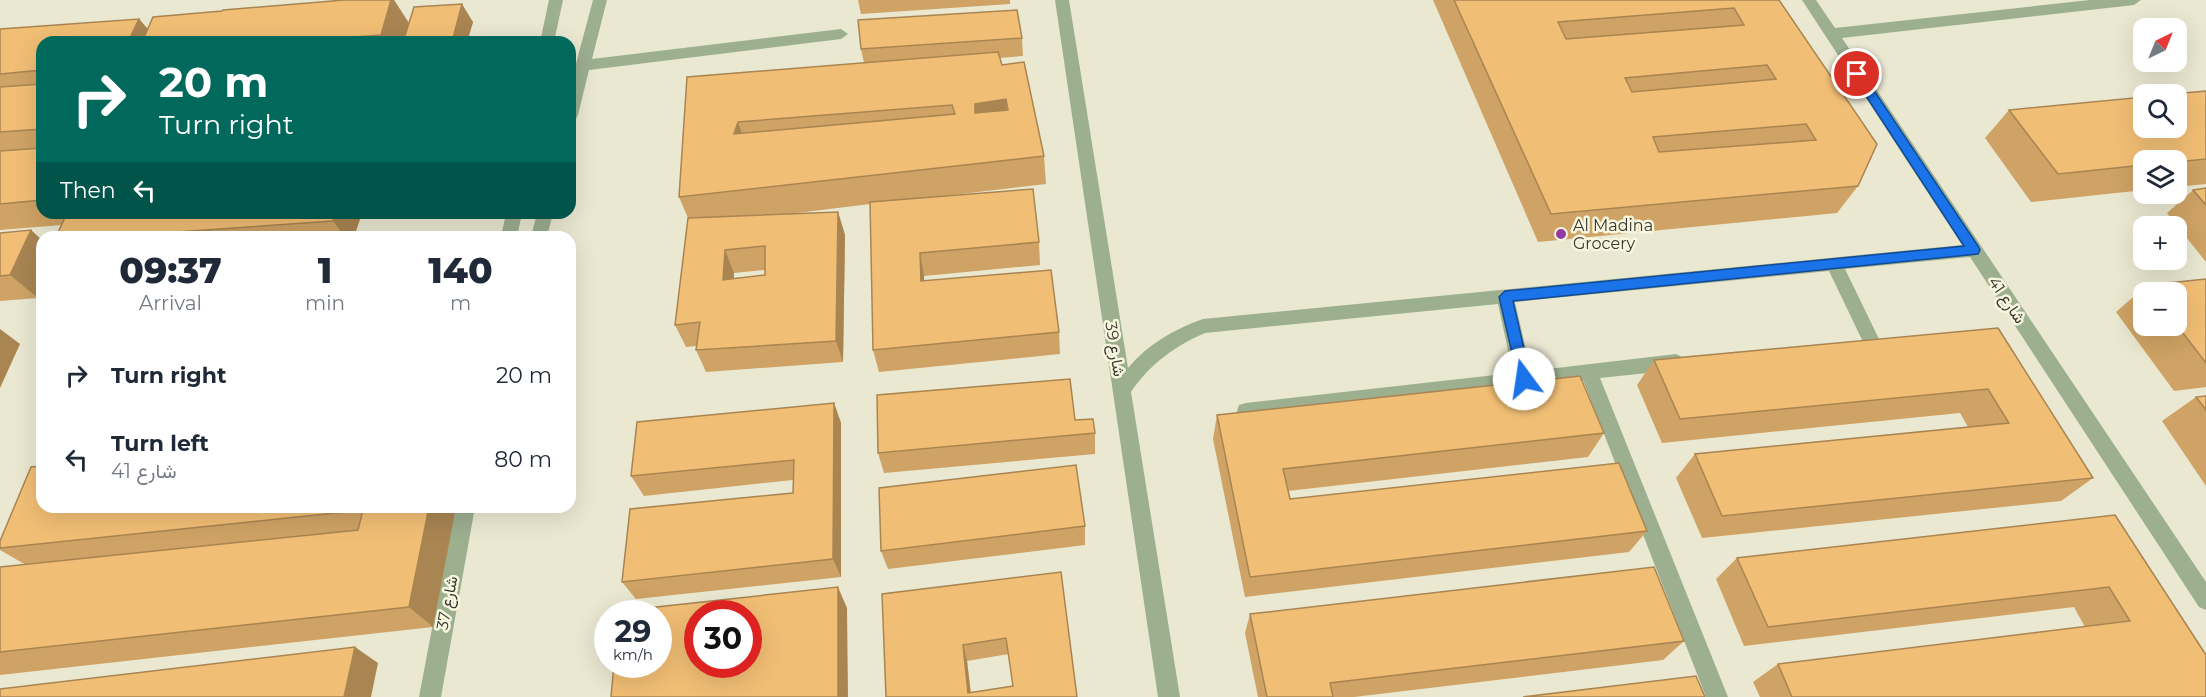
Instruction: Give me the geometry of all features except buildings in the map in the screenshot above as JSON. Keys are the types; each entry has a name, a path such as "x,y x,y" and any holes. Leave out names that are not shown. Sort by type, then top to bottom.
{"street":[{"path":"548,36 556,0"},
{"path":"576,92 600,0"},
{"name":"شارع 39","path":"1062,0 1169,697"},
{"name":"شارع 41","path":"1809,0 2206,600"},
{"path":"1831,34 2134,0"},
{"path":"583,65 841,34"},
{"path":"1122,391 1144,360 1181,335 1203,326 1974,250"},
{"path":"1834,264 1880,340 1849,343"},
{"path":"1505,297 1524,379"},
{"path":"1246,411 1689,360"},
{"path":"1587,371 1717,697"},
{"name":"شارع 37","path":"430,697 464,513"}],"place":[{"name":"Al Madina Grocery","path":"1561,234"}],"route":[{"path":"1524,379 1505,297 1974,250 1857,74"}]}
